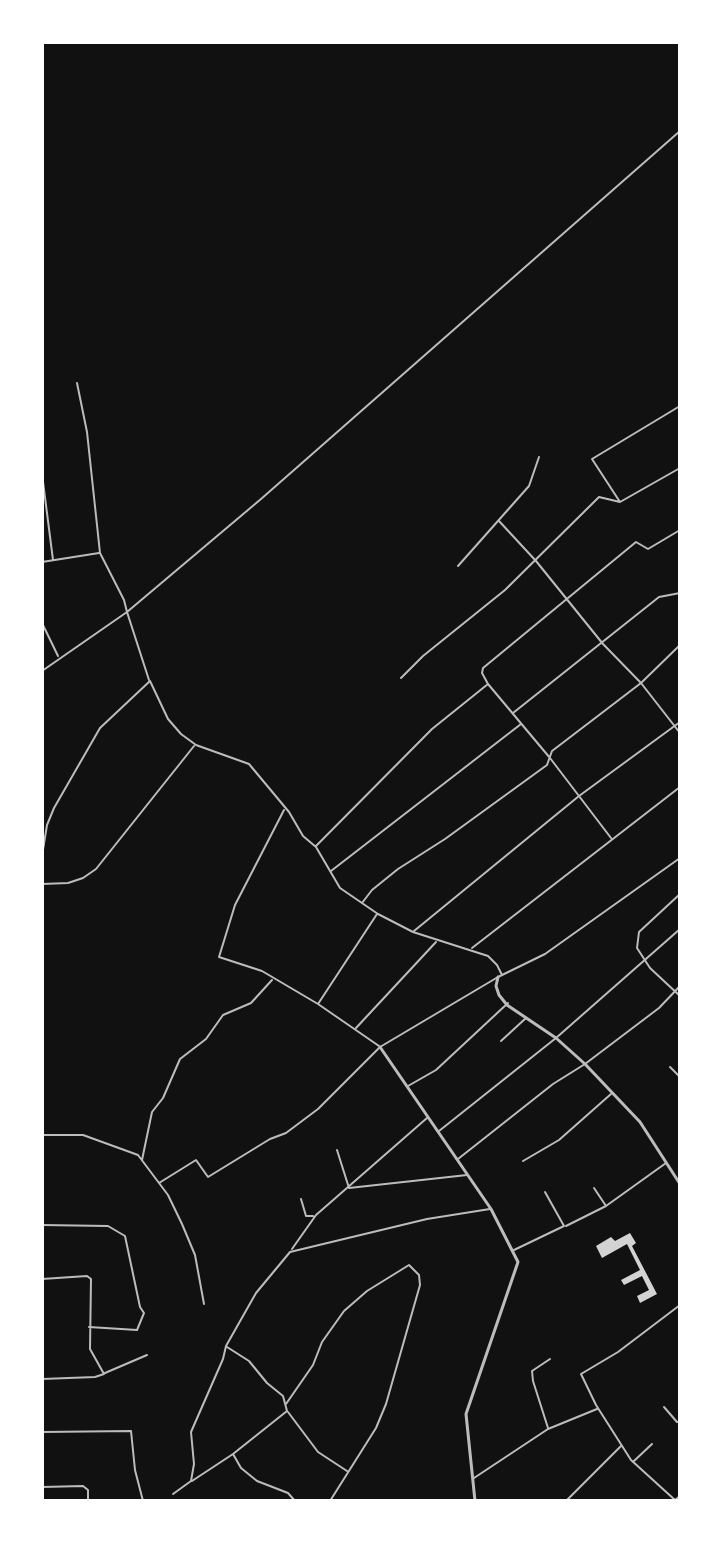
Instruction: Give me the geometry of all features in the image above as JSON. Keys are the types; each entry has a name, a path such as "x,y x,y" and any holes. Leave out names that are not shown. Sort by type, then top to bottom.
{"street":[{"path":"42,671 127,612 261,499 680,131"},
{"path":"77,383 87,432 100,553 124,600 150,681 168,719 196,745 249,764 303,836 316,847 340,888 361,904 413,932 488,956 497,965 499,995 585,1064 640,1122 680,1184"},
{"path":"620,502 592,459 680,406"},
{"path":"458,566 529,486 539,457"},
{"path":"401,678 423,656 505,590 599,497 620,502 680,468"},
{"path":"42,474 53,560"},
{"path":"499,521 536,561 603,644 641,683 680,733"},
{"path":"612,839 488,684 482,673 483,668 636,542 648,549 680,530"},
{"path":"42,562 100,553"},
{"path":"513,713 659,597 680,593"},
{"path":"42,623 59,657"},
{"path":"361,904 372,890 398,869 547,765 552,751 641,683 680,645"},
{"path":"42,856 47,825 54,808 100,728 150,681"},
{"path":"316,847 432,729 488,684"},
{"path":"413,932 579,796 680,722"},
{"path":"330,872 521,724"},
{"path":"42,884 68,883 96,869 196,745"},
{"path":"471,949 680,787"},
{"path":"285,809 235,905 219,957 262,971 318,1004 380,1047 491,1209 518,1262 466,1414 475,1501"},
{"path":"159,1183 196,1160 208,1177 270,1139 286,1133 318,1109 380,1047 500,976 545,954 680,858"},
{"path":"680,894 639,932 637,948 650,968 680,996"},
{"path":"318,1004 378,914"},
{"path":"438,1131 556,1038 680,929"},
{"path":"355,1029 437,941"},
{"path":"142,1160 152,1112 163,1098 180,1059 206,1039 223,1015 251,1003 273,979"},
{"path":"457,1160 553,1084 659,1008 680,986"},
{"path":"407,1087 436,1070 508,1003"},
{"path":"501,1041 526,1018"},
{"path":"670,1067 680,1077"},
{"path":"523,1161 559,1140 612,1093"},
{"path":"191,1481 194,1464 191,1432 226,1346 256,1293 315,1216 428,1117"},
{"path":"42,1135 90,1136 138,1155 168,1195 195,1255 204,1304"},
{"path":"337,1150 349,1188"},
{"path":"514,1250 606,1206 667,1163"},
{"path":"349,1188 468,1175"},
{"path":"594,1188 606,1206"},
{"path":"545,1192 564,1226"},
{"path":"301,1199 306,1216 315,1216"},
{"path":"290,1252 427,1219 491,1209"},
{"path":"42,1225 108,1226 125,1236 140,1307 144,1313 137,1330 89,1327"},
{"path":"286,1404 313,1365 333,1324 344,1311 367,1291 409,1265 419,1275 420,1285 391,1392 376,1428 330,1501"},
{"path":"42,1279 89,1277 91,1355 104,1374"},
{"path":"680,1305 618,1352 581,1374 598,1408 633,1461 674,1500 680,1496"},
{"path":"226,1346 249,1361 267,1383 283,1396 287,1411 318,1452 348,1471"},
{"path":"42,1379 95,1377 147,1355"},
{"path":"548,1429 532,1371 550,1359"},
{"path":"664,1407 680,1422"},
{"path":"474,1479 548,1429 598,1408"},
{"path":"173,1494 233,1454 287,1411"},
{"path":"42,1432 131,1431 135,1470 143,1501"},
{"path":"633,1461 652,1444"},
{"path":"566,1501 622,1445"},
{"path":"233,1454 241,1468 257,1481 288,1493 295,1501"},
{"path":"42,1487 83,1486 88,1490 88,1501"}],"building":[{"path":"630,1233 636,1243 632,1246 657,1294 640,1303 637,1296 649,1290 642,1276 624,1285 621,1280 640,1270 627,1244 602,1258 596,1246 611,1237 615,1241"}]}
